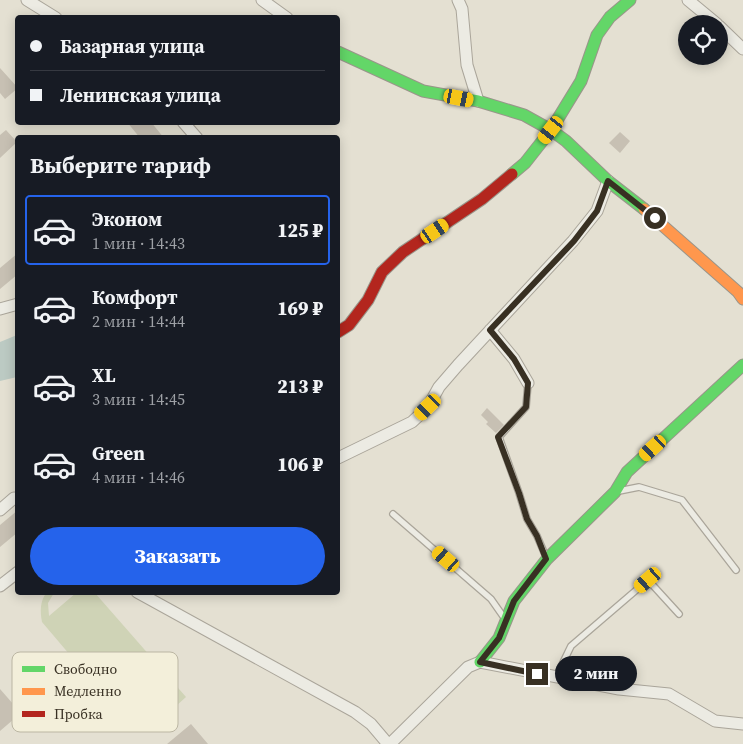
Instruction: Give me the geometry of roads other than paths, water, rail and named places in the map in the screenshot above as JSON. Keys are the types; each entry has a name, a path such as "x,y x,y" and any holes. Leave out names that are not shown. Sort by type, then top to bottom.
{"street":[{"path":"27,0 51,15"},
{"path":"262,0 283,15"},
{"path":"458,0 462,9 467,65 478,101"},
{"path":"340,331 349,325 368,300 382,272 403,252 482,199 525,163 551,130 581,81 597,35 610,17 630,0"},
{"path":"688,0 706,15"},
{"path":"728,35 743,49"},
{"path":"340,53 423,91 478,101 524,114 551,130 608,181 662,224 738,292 743,299"},
{"path":"186,125 194,135"},
{"path":"340,454 412,422 428,407 439,387 574,241 597,211 608,181"},
{"path":"0,309 15,305"},
{"path":"490,330 514,359 528,383"},
{"path":"142,595 355,712 372,724 389,744 468,667 480,662 499,638 514,601 546,559 615,492 627,472 743,365"},
{"path":"0,510 14,498"},
{"path":"0,586 15,574"},
{"path":"480,662 619,690 669,694 715,720 743,724"}],"lane":[{"path":"528,383 526,407 498,437 527,519 537,536 546,559"},
{"path":"615,492 639,486 682,500 736,570"},
{"path":"393,514 491,599 506,621"},
{"path":"556,677 571,646 648,580 679,614"}]}
